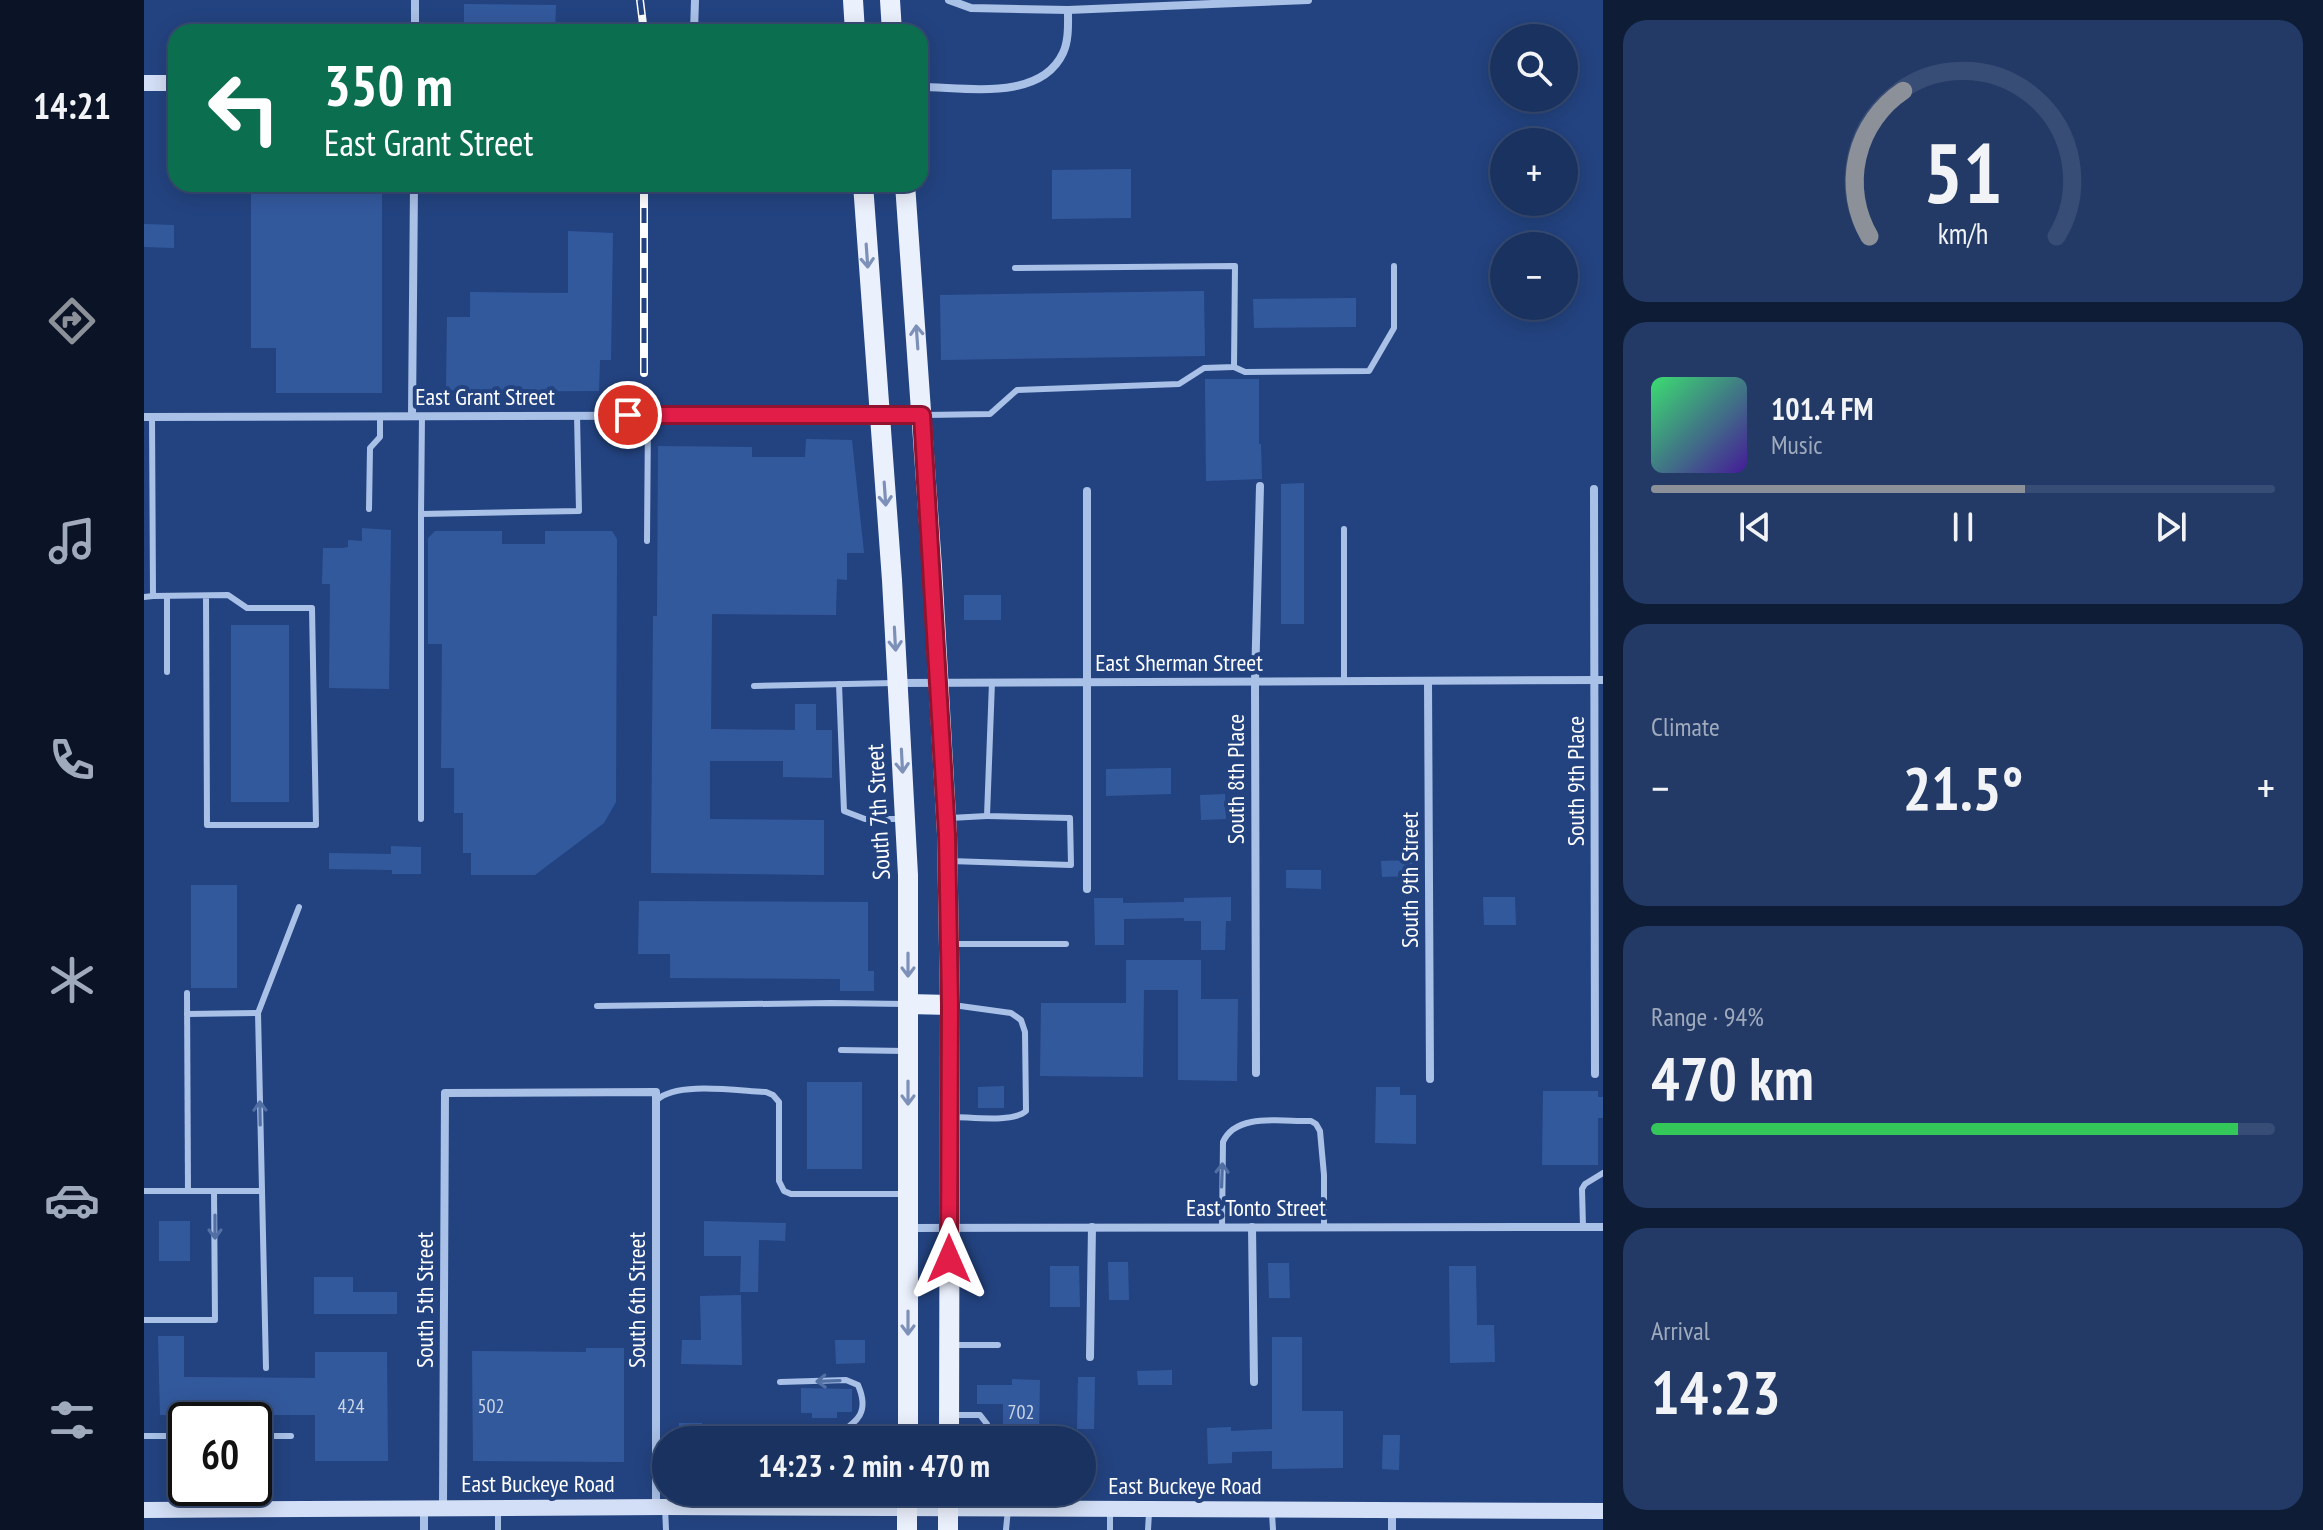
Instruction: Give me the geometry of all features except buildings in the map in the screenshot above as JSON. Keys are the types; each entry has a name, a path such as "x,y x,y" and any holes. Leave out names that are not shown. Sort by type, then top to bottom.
{"main road":[{"path":"853,0 854,24"},
{"path":"890,0 892,24"},
{"path":"144,83 168,83"},
{"name":"South 7th Street","path":"864,192 905,819 908,1426"},
{"path":"906,192 940,682 946,819 950,1005 949,1426"},
{"path":"908,1004 950,1005"},
{"name":"East Buckeye Road","path":"144,1510 677,1506"},
{"name":"East Buckeye Road","path":"856,1506 907,1510 989,1506"},
{"name":"East Buckeye Road","path":"1064,1506 1110,1509 1603,1511"}],"street":[{"path":"415,0 415,24"},
{"path":"694,24 695,0"},
{"path":"949,0 971,8 1068,10 1308,0"},
{"path":"928,87 1011,88 1035,82 1052,70 1064,52 1068,10"},
{"path":"412,416 414,192"},
{"name":"East Grant Street","path":"148,417 922,415"},
{"name":"South 8th Place","path":"1256,1073 1255,681 1260,486"},
{"name":"South 9th Place","path":"1594,489 1599,680 1595,1074"},
{"path":"1087,491 1087,889"},
{"name":"East Sherman Street","path":"898,683 1599,680"},
{"name":"South 9th Street","path":"1428,681 1430,1079"},
{"name":"South 5th Street","path":"443,1507 445,1093 656,1097"},
{"name":"South 6th Street","path":"656,1097 660,1507"},
{"path":"1090,1357 1092,1227"},
{"path":"1252,1227 1254,1382"},
{"name":"East Tonto Street","path":"908,1228 1603,1227"},
{"path":"424,1507 424,1530"},
{"path":"1392,1509 1392,1530"}],"lane":[{"path":"1015,268 1235,266 1234,367"},
{"path":"922,415 990,414 1017,390 1179,384 1204,368 1234,367 1245,372 1369,371 1394,328 1394,266"},
{"path":"421,514 579,511 577,415"},
{"path":"369,509 370,448 380,437 380,416"},
{"path":"421,819 422,416"},
{"path":"647,541 648,416"},
{"path":"148,417 153,596"},
{"path":"1344,529 1344,681"},
{"path":"144,597 228,595 247,608 312,608 316,825 207,825 206,596"},
{"path":"167,596 167,672"},
{"path":"987,816 992,682"},
{"name":"East Sherman Street","path":"754,686 898,683"},
{"path":"839,684 844,811 865,819 905,819"},
{"path":"946,819 987,816 1070,818 1071,865 947,861"},
{"path":"266,1368 258,1013 299,907"},
{"path":"949,945 1066,944"},
{"path":"187,993 188,1191"},
{"path":"597,1006 908,1004"},
{"path":"949,1117 1001,1118 1021,1116 1026,1111 1025,1032 1021,1020 1011,1013 950,1005"},
{"path":"187,1014 258,1013"},
{"path":"841,1050 908,1051"},
{"path":"656,1097 687,1090 766,1092 779,1102 779,1181 784,1191 791,1194 908,1194"},
{"path":"1222,1227 1223,1142 1227,1133 1235,1127 1253,1122 1311,1121 1320,1131 1324,1227"},
{"path":"1583,1227 1582,1189 1603,1173"},
{"path":"144,1191 262,1191"},
{"path":"144,1320 215,1320 214,1191"},
{"path":"949,1345 998,1345"},
{"path":"780,1382 846,1380 858,1385 863,1411 860,1419 850,1426"},
{"path":"949,1415 980,1415 987,1426"},
{"path":"144,1436 168,1436"},
{"path":"272,1436 291,1436"},
{"path":"1006,1530 1018,1506"},
{"path":"498,1507 498,1530"},
{"path":"660,1507 666,1530"},
{"path":"1110,1509 1110,1530"},
{"path":"1148,1530 1149,1509"},
{"path":"1272,1509 1273,1530"}],"railway":[{"path":"640,0 643,24"},
{"path":"644,192 644,373"}],"route":[{"path":"628,415 922,415 947,834 949,1259"}]}
